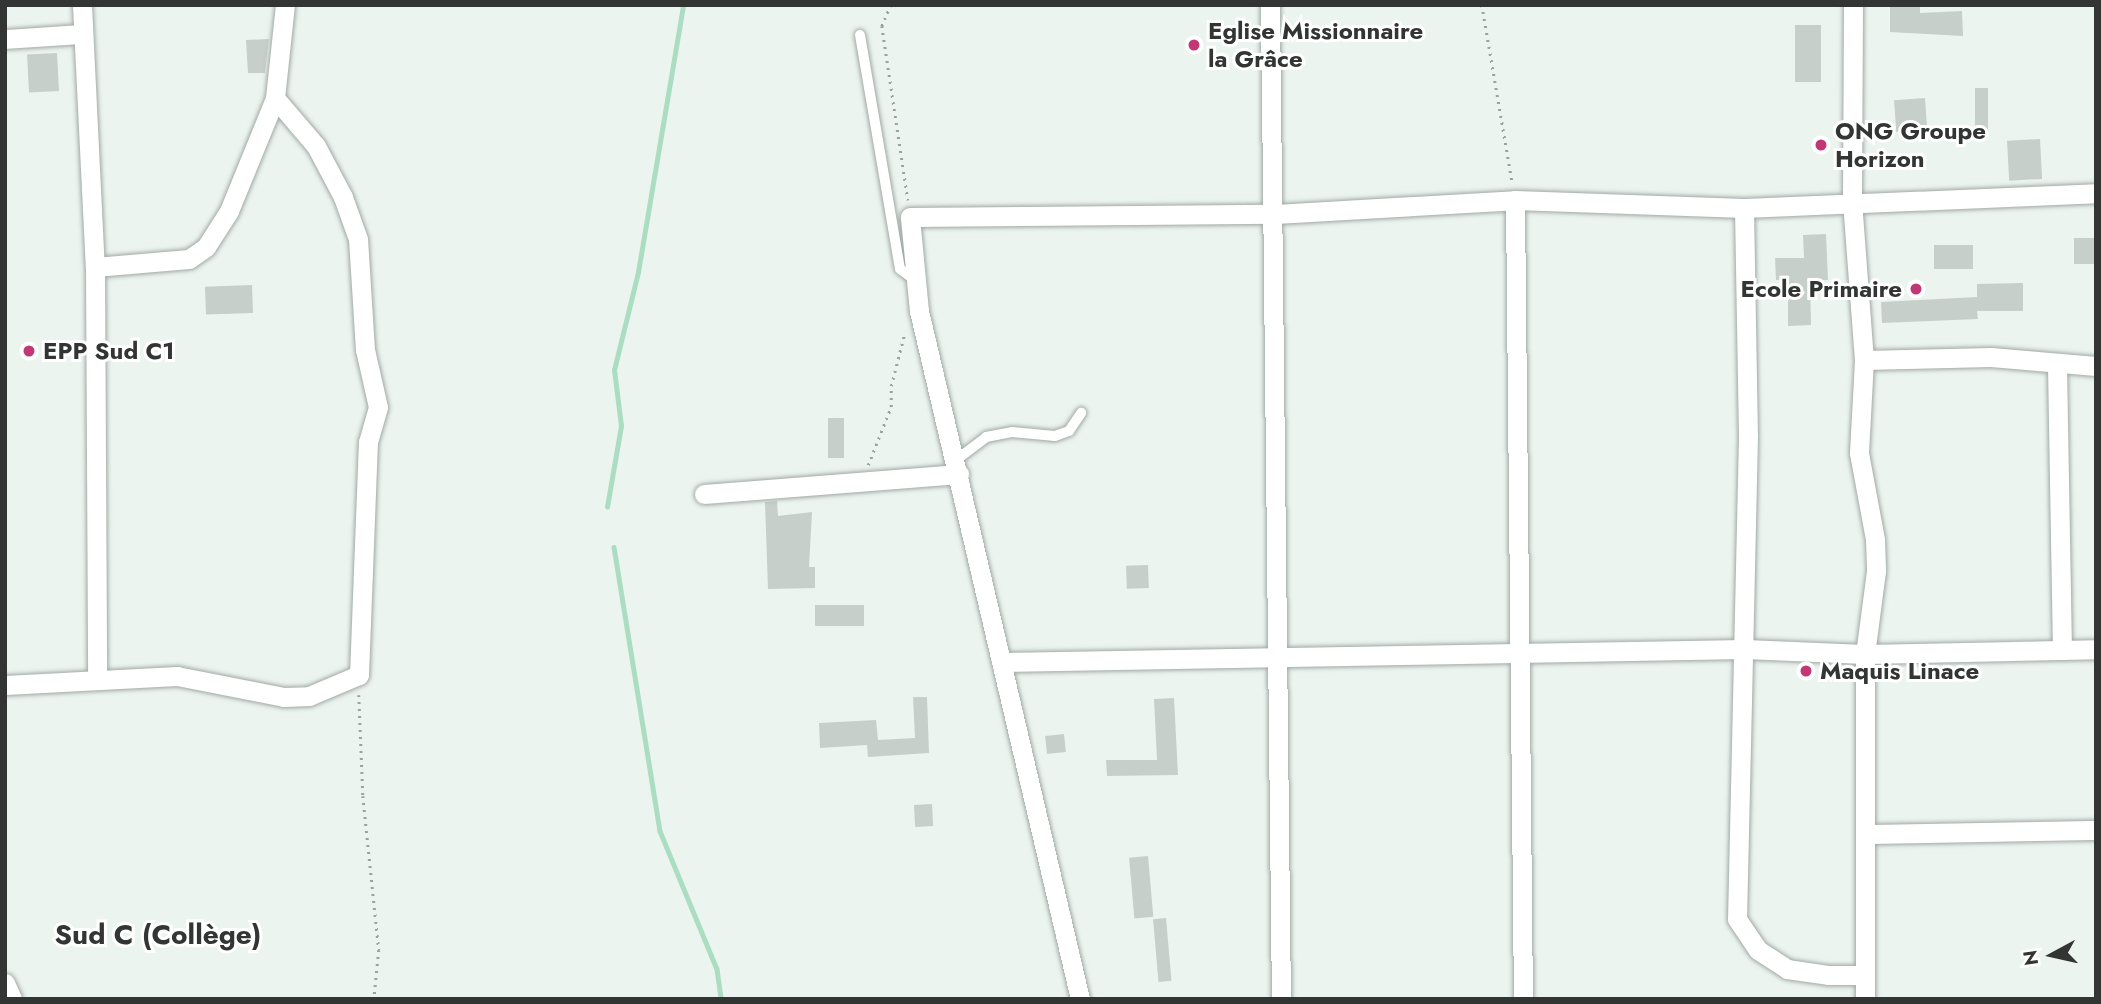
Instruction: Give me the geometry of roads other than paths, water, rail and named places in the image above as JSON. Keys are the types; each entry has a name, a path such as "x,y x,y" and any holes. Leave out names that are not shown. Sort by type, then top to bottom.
{"street":[{"path":"82,5 95,267 97,680"},
{"path":"95,267 189,258 206,247 229,211 275,98 285,5"},
{"path":"1270,5 1275,214 1275,657 1281,999"},
{"path":"1853,5 1852,201 1864,360 1859,453 1875,539 1876,571 1865,654 1865,999"},
{"path":"5,39 83,34"},
{"path":"5,685 177,676 277,697 309,696 359,675 368,442 378,407 365,350 358,239 343,197 316,146 275,98"},
{"path":"1080,999 958,467 919,311 919,282 910,217 1275,214 1515,200 1744,208 1852,201 2096,193"},
{"path":"1515,200 1523,999"},
{"path":"1744,208 1745,649 1737,919 1758,950 1787,968 1828,975 1865,975"},
{"path":"1864,360 1991,357 2056,365 2096,366"},
{"path":"2056,365 2062,650"},
{"path":"704,494 865,482 958,467"},
{"path":"1002,662 1745,649 1865,654 2096,649"},
{"path":"1866,834 2093,833"},
{"path":"5,983 12,999"}],"lane":[{"path":"860,35 900,269 919,282"},
{"path":"958,467 986,437 1012,432 1055,436 1069,431 1081,413"}],"waterway":[{"path":"607,507 621,426 614,370 638,272 683,5"},
{"path":"614,547 660,831 717,969 721,999"}],"place":[{"name":"Eglise Missionnaire la Grâce","path":"1194,45"},
{"name":"ONG Groupe Horizon","path":"1821,145"},
{"name":"Ecole Primaire","path":"1916,289"},
{"name":"EPP Sud C1","path":"29,351"},
{"name":"Maquis Linace","path":"1806,671"}],"district":[{"name":"Sud C (Collège)","path":"158,935"}]}
